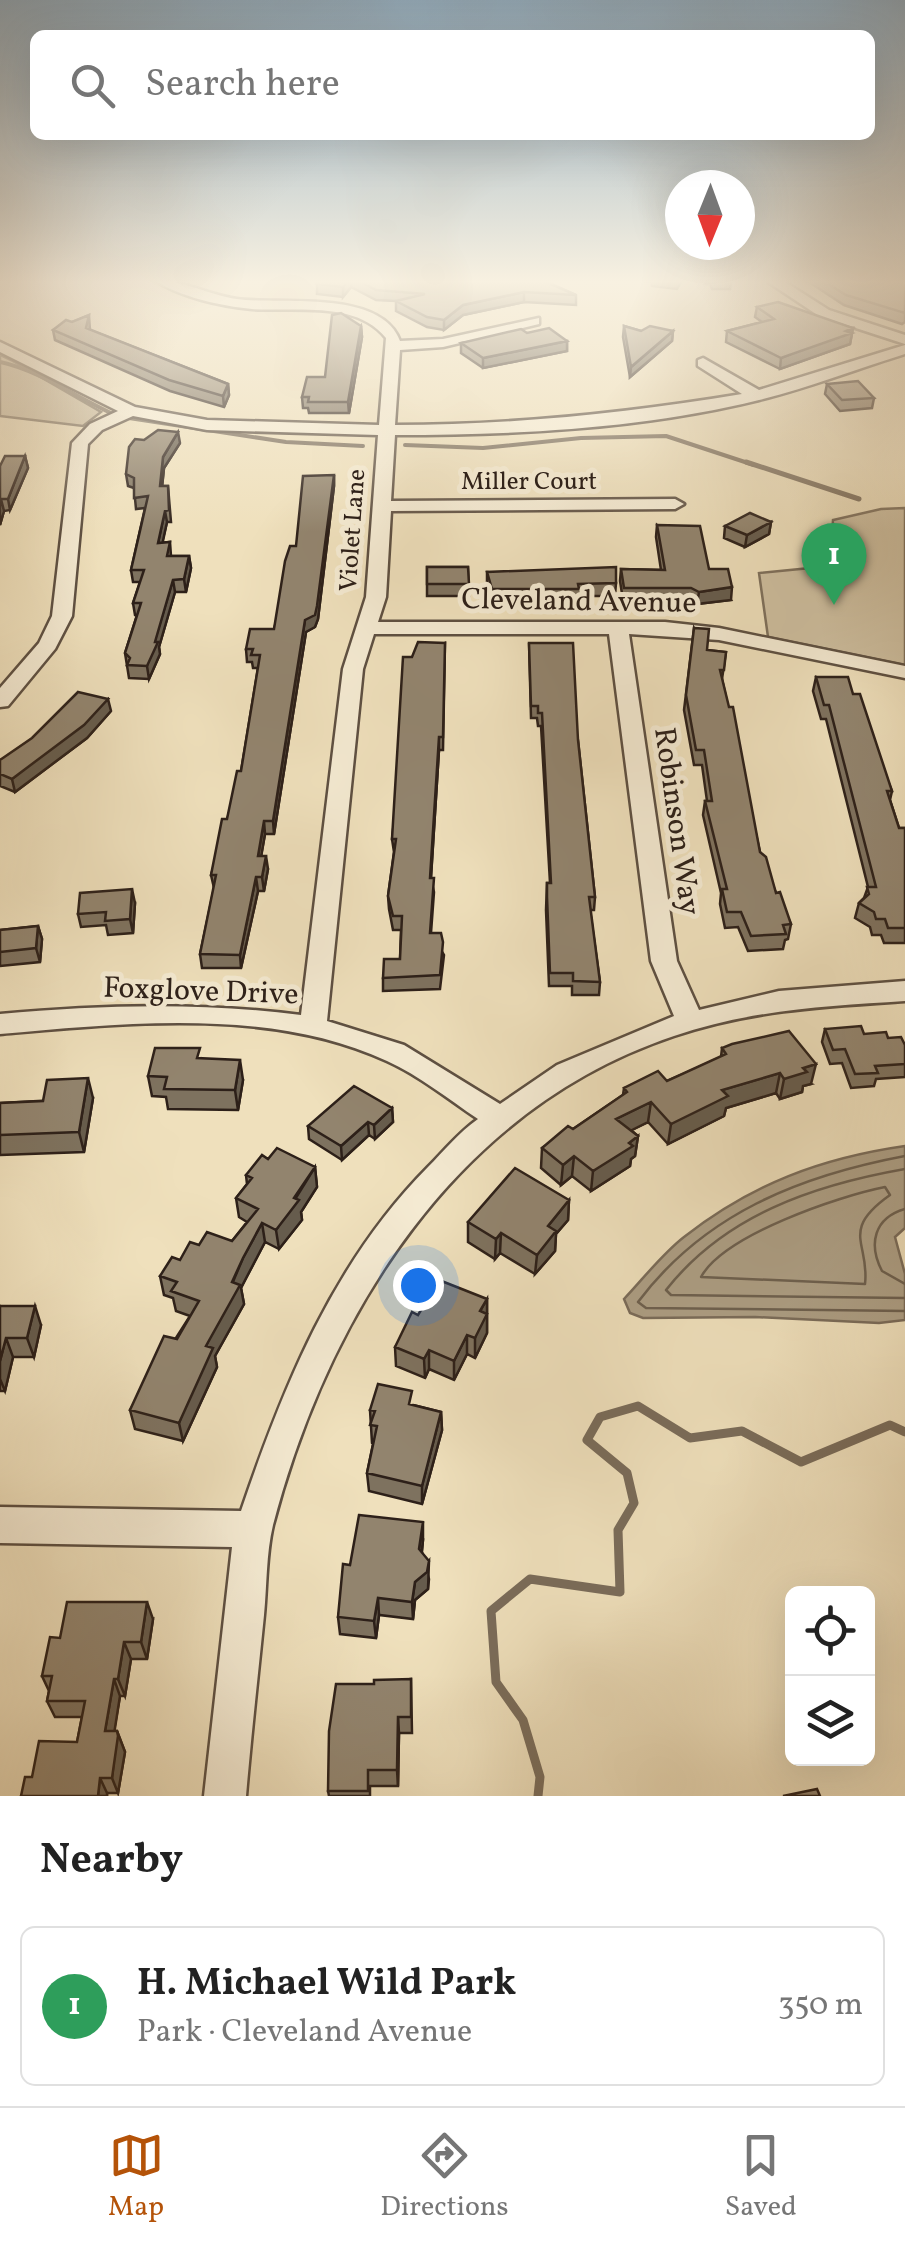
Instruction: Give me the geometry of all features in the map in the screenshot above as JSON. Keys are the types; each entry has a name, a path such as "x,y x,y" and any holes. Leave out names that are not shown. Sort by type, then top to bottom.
{"street":[{"path":"36,364 131,410 231,428 385,430 554,426 668,412 757,396 856,364"},
{"name":"Violet Lane","path":"314,1027 354,669 376,597 391,364"},
{"path":"703,364 757,396"},
{"path":"0,700 48,644 62,616 80,443 96,428 131,410"},
{"name":"Miller Court","path":"382,506 676,504"},
{"name":"Cleveland Avenue","path":"367,628 618,627 719,634 901,672"},
{"name":"Robinson Way","path":"618,627 664,961 690,1019"},
{"path":"901,672 905,693"},
{"path":"225,1796 254,1529 289,1414 313,1355 342,1302 378,1244 416,1196 455,1154 497,1118 589,1059 638,1036 769,1000 852,991 905,991"},
{"name":"Foxglove Drive","path":"0,1024 80,1018 198,1017 268,1020 314,1027 398,1054 497,1118"},
{"path":"0,1525 254,1529"}],"shaded area":[{"path":"0,364 18,364 101,412 83,426 0,416"},
{"path":"905,508 905,665 768,637 759,573 830,566 833,520"}],"water":[{"path":"905,1146 905,1228 895,1237 905,1274 905,1320 879,1323 755,1317 643,1318 630,1313 624,1299 660,1259 735,1202 816,1166"}],"building":[{"path":"131,364 177,364 228,384 223,396"},
{"path":"326,364 355,364 348,402 308,402 309,397 302,397 307,377 325,377"},
{"path":"858,381 874,398 842,400 827,384"},
{"path":"158,430 178,432 163,457 160,486 168,486 169,510 165,511 158,543 170,542 167,556 189,556 184,579 173,580 158,642 147,666 127,665 130,658 125,653 141,603 133,603 144,570 131,570 148,496 134,498 134,478 126,474 129,447 135,439 144,440"},
{"path":"5,456 25,456 8,499 1,499 0,503 0,466"},
{"path":"334,475 317,606 315,615 305,620 273,821 264,821 258,856 266,856 262,877 256,877 240,955 200,954 216,875 211,875 222,819 227,819 237,771 241,771 260,655 251,655 253,649 246,649 250,629 274,629 285,561 290,546 296,546 303,476"},
{"path":"750,513 771,522 747,535 725,526"},
{"path":"657,525 700,526 709,569 728,569 732,587 699,592 691,588 624,588 621,569 665,570"},
{"path":"427,567 468,567 469,584 427,584"},
{"path":"616,567 616,583 578,584 579,589 492,589 487,572"},
{"path":"694,628 709,629 707,650 726,652 724,670 720,670 729,707 733,707 760,852 766,857 776,893 780,892 791,924 783,925 786,934 751,936 741,912 727,912 722,889 727,889 705,801 712,801 704,750 696,750 686,695"},
{"path":"418,642 445,643 443,737 439,737 430,878 434,878 430,933 441,933 443,942 440,975 383,978 384,959 400,959 402,916 393,916 388,896 396,839 392,839 403,657 412,657"},
{"path":"529,643 573,643 578,740 595,897 589,897 600,982 573,981 573,973 550,973 547,883 551,883 542,713 538,713 538,706 531,706"},
{"path":"816,677 848,677 853,694 860,694 892,791 887,791 899,828 905,828 905,928 888,928 885,919 876,919 874,912 859,903 869,894 867,887 876,887 829,705 824,705"},
{"path":"78,692 108,699 84,725 12,779 0,774 0,760 32,738"},
{"path":"132,889 130,919 105,921 106,912 78,914 80,893"},
{"path":"38,926 36,948 0,952 0,930"},
{"path":"861,1026 864,1034 886,1032 888,1038 901,1037 905,1064 875,1066 878,1073 855,1074 845,1049 833,1050 825,1029"},
{"path":"789,1031 816,1064 803,1068 807,1072 784,1079 780,1073 722,1090 728,1096 671,1124 651,1102 616,1119 638,1136 629,1143 633,1146 593,1171 574,1156 563,1165 542,1148 568,1126 573,1129 627,1092 624,1088 658,1071 667,1081 726,1054 722,1048"},
{"path":"155,1048 200,1048 197,1058 240,1060 235,1090 164,1089 167,1077 148,1076"},
{"path":"88,1078 79,1132 0,1135 0,1103 43,1101 47,1080"},
{"path":"354,1086 392,1108 374,1125 368,1122 341,1146 308,1126"},
{"path":"277,1148 315,1167 294,1198 299,1200 276,1230 262,1223 243,1258 232,1282 240,1285 206,1346 213,1348 179,1423 130,1410 164,1336 177,1339 199,1301 171,1291 177,1282 160,1276 172,1257 180,1260 190,1242 199,1245 207,1232 232,1241 258,1209 236,1198 252,1178 246,1175 262,1155 268,1159"},
{"path":"515,1168 569,1200 548,1226 556,1231 537,1255 501,1233 496,1239 468,1222"},
{"path":"439,1280 487,1299 480,1311 487,1314 475,1338 467,1335 454,1361 429,1350 424,1359 395,1347 412,1312 418,1315"},
{"path":"0,1306 35,1306 27,1338 6,1338 0,1361"},
{"path":"378,1384 412,1391 409,1404 441,1412 422,1486 367,1473 377,1426 370,1425 375,1411 370,1410"},
{"path":"359,1515 423,1522 419,1549 429,1561 427,1572 415,1582 412,1602 378,1598 374,1621 338,1617 343,1564 350,1565"},
{"path":"67,1602 147,1602 141,1642 124,1642 118,1679 114,1679 105,1731 117,1731 118,1736 112,1778 100,1778 98,1796 21,1796 25,1777 32,1777 39,1741 77,1742 85,1701 47,1701 52,1676 42,1676 50,1637 60,1638"},
{"path":"411,1679 411,1717 398,1717 397,1770 368,1770 368,1791 328,1791 329,1731 336,1684"},
{"path":"817,1789 820,1796 783,1796"}],"waterway":[{"path":"6,364 42,377 111,413"},
{"path":"129,418 286,442 363,446"},
{"path":"405,445 483,448 581,438 666,436 754,465"},
{"path":"746,462 859,499"},
{"path":"538,1796 540,1777 523,1720 496,1682 491,1611 530,1579 620,1592 618,1530 634,1503 627,1473 587,1440 600,1417 638,1406 690,1438 742,1431 801,1462 890,1425 905,1432"}],"place":[{"name":"H. Michael Wild Park","path":"834,605"}]}
